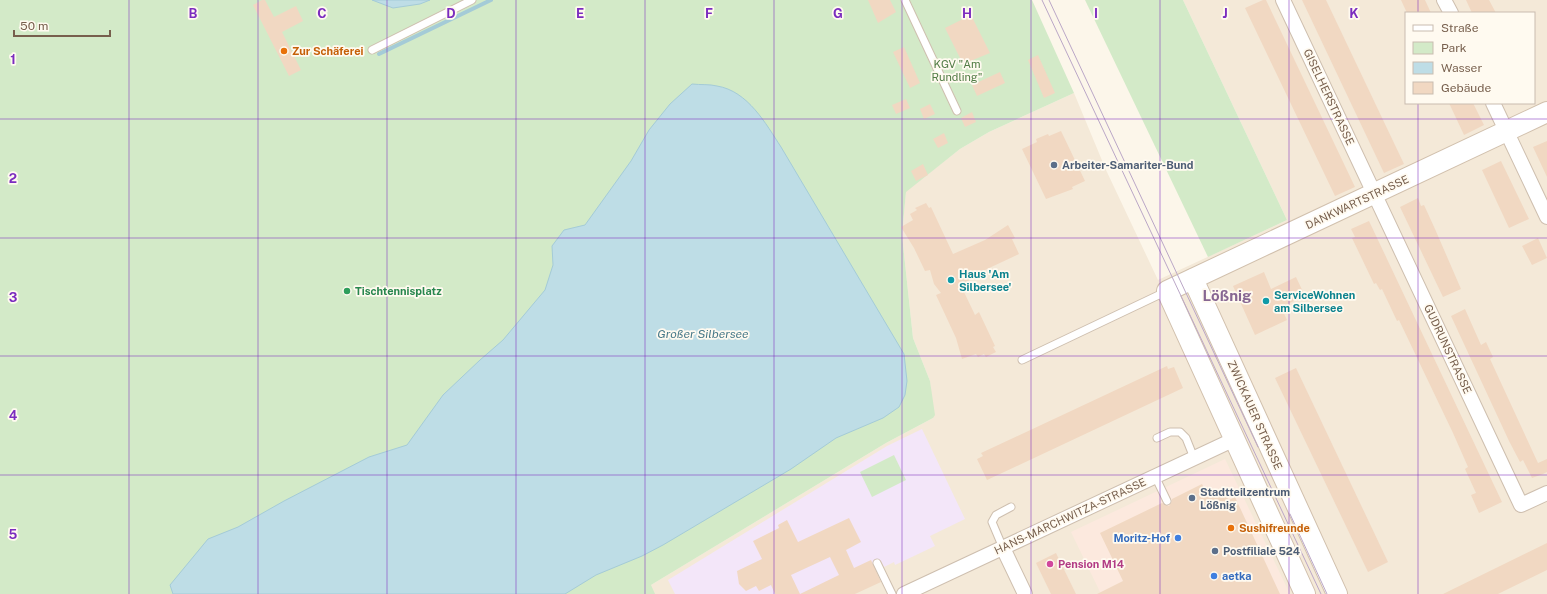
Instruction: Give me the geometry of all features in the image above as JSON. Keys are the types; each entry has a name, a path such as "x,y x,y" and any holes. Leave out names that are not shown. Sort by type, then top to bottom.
{"main road":[{"name":"DANKWARTSTRASSE","path":"1167,291 1547,112"},
{"name":"ZWICKAUER STRASSE","path":"1193,279 1338,594"},
{"path":"1167,291 1306,594"}],"street":[{"name":"GISELHERSTRASSE","path":"1283,0 1375,194"},
{"path":"1444,0 1450,12"},
{"path":"1493,104 1547,217"},
{"name":"GUDRUNSTRASSE","path":"1375,194 1521,505 1547,493"},
{"name":"HANS-MARCHWITZA-STRASSE","path":"904,594 1235,439"},
{"path":"1003,548 1025,594"}],"lane":[{"path":"372,50 472,0"},
{"path":"906,0 957,111"},
{"path":"1022,360 1167,291"},
{"path":"1157,438 1170,432 1180,432 1186,438 1194,458"},
{"path":"1155,476 1167,501"},
{"path":"1003,548 992,522 996,515 1011,508"},
{"path":"877,563 892,594"}],"shaded area":[{"path":"1183,0 1547,0 1547,594 636,594 886,443 933,418 930,381 913,338 902,235 906,191 960,149 989,132 1074,93 1106,170 1158,280 1287,220"},
{"path":"922,429 965,519 930,536 935,546 895,565 894,562 884,567 881,561 873,565 855,594 675,594 668,580 887,446"},
{"name":"Moritz-Hof","path":"1225,459 1290,594 1101,594 1071,532"}],"green space":[{"name":"KGV \"Am Rundling\"","path":"0,0 1032,0 1074,93 989,132 960,149 906,192 902,235 913,338 930,381 935,415 933,418 886,443 651,585 655,594 0,594"},
{"path":"1085,0 1183,0 1287,220 1208,257"},
{"path":"894,455 906,480 872,497 860,472"}],"water":[{"path":"372,0 430,0 420,4 393,8"},
{"name":"Großer Silbersee","path":"692,84 717,86 738,94 747,101 769,128 904,354 907,381 905,395 899,407 883,418 836,438 791,469 663,545 642,556 596,575 565,594 173,594 170,585 208,539 238,527 284,501 369,457 407,445 443,395 503,340 545,290 553,265 552,246 564,230 585,225 631,161 649,130 670,104"}],"building":[{"name":"Zur Schäferei","path":"265,0 274,17 296,6 303,21 282,32 301,70 289,76 253,5"},
{"path":"868,0 890,0 896,12 878,23"},
{"path":"1266,0 1355,187 1335,196 1245,8"},
{"path":"1302,0 1326,0 1404,164 1384,173"},
{"path":"1401,0 1425,0 1431,12 1407,12"},
{"path":"1466,0 1489,0 1495,12 1472,12"},
{"path":"971,15 990,53 963,64 945,28"},
{"path":"904,47 920,83 910,88 893,52"},
{"path":"1038,55 1055,93 1044,98 1028,60"},
{"path":"1000,72 1005,83 977,96 972,85"},
{"path":"906,99 910,108 896,114 892,105"},
{"path":"930,104 935,114 924,119 920,109"},
{"path":"1449,104 1474,104 1484,125 1464,135"},
{"path":"972,112 976,122 965,127 961,118"},
{"name":"Arbeiter-Samariter-Bund","path":"1061,131 1085,181 1072,187 1073,189 1046,199 1022,149 1037,142 1036,139"},
{"path":"944,133 948,143 938,148 933,139"},
{"path":"1547,141 1547,177 1533,147"},
{"path":"1501,161 1529,219 1509,228 1482,170"},
{"path":"923,164 928,175 916,181 911,171"},
{"path":"1418,198 1421,206 1424,205 1461,289 1443,297 1400,207"},
{"name":"Haus 'Am Silbersee'","path":"926,203 929,208 931,207 953,254 985,240 1008,225 1015,238 1012,239 1019,254 970,277 964,292 975,315 979,312 995,346 993,347 996,352 986,357 984,354 978,357 976,354 962,359 956,338 936,295 941,293 934,284 930,270 925,271 914,248 901,227 913,220 910,214 917,210 915,208"},
{"path":"1369,221 1502,502 1479,513 1471,495 1476,493 1465,469 1468,467 1453,433 1399,320 1397,321 1382,289 1380,290 1376,283 1374,284 1352,238 1355,237 1351,229"},
{"path":"1538,238 1547,258 1532,265 1522,246"},
{"name":"ServiceWohnen am Silbersee","path":"1264,272 1271,289 1296,277 1305,296 1281,307 1287,320 1255,335 1233,286"},
{"path":"1465,309 1481,345 1486,342 1493,357 1490,359 1538,463 1547,459 1547,472 1543,474 1532,478 1523,460 1520,462 1509,441 1451,316"},
{"path":"1167,366 1168,369 1174,367 1183,388 987,480 977,459 983,456 981,453"},
{"path":"1296,368 1388,562 1368,572 1275,378"},
{"name":"Moritz-Hof","path":"1202,484 1206,492 1222,492 1229,500 1235,497 1280,594 1097,594 1123,581 1100,533 1162,503 1169,506 1172,499"},
{"path":"849,518 861,542 846,550 854,568 871,560 881,582 855,594 800,594 775,594 771,585 759,591 756,586 746,591 739,584 737,571 762,559 753,541 779,528 778,525 787,520 798,542","holes":["830,557 839,575 800,594 791,575"]},
{"path":"1547,543 1547,570 1498,594 1443,594"},
{"path":"1056,553 1076,594 1051,594 1036,563"}],"waterway":[{"path":"379,54 491,0"}],"tram line":[{"path":"1042,0 1321,594"},
{"path":"1049,0 1258,447"},
{"path":"1290,514 1327,594"}],"place":[{"name":"Zur Schäferei","path":"284,51"},
{"name":"Arbeiter-Samariter-Bund","path":"1054,165"},
{"name":"Haus 'Am Silbersee'","path":"951,280"},
{"name":"Tischtennisplatz","path":"347,291"},
{"name":"ServiceWohnen am Silbersee","path":"1266,301"},
{"name":"Stadtteilzentrum Lößnig","path":"1192,498"},
{"name":"Sushifreunde","path":"1231,528"},
{"name":"Moritz-Hof","path":"1178,538"},
{"name":"Postfiliale 524","path":"1215,551"},
{"name":"Pension M14","path":"1050,564"},
{"name":"aetka","path":"1214,576"}],"district":[{"name":"Lößnig","path":"1227,295"}]}
